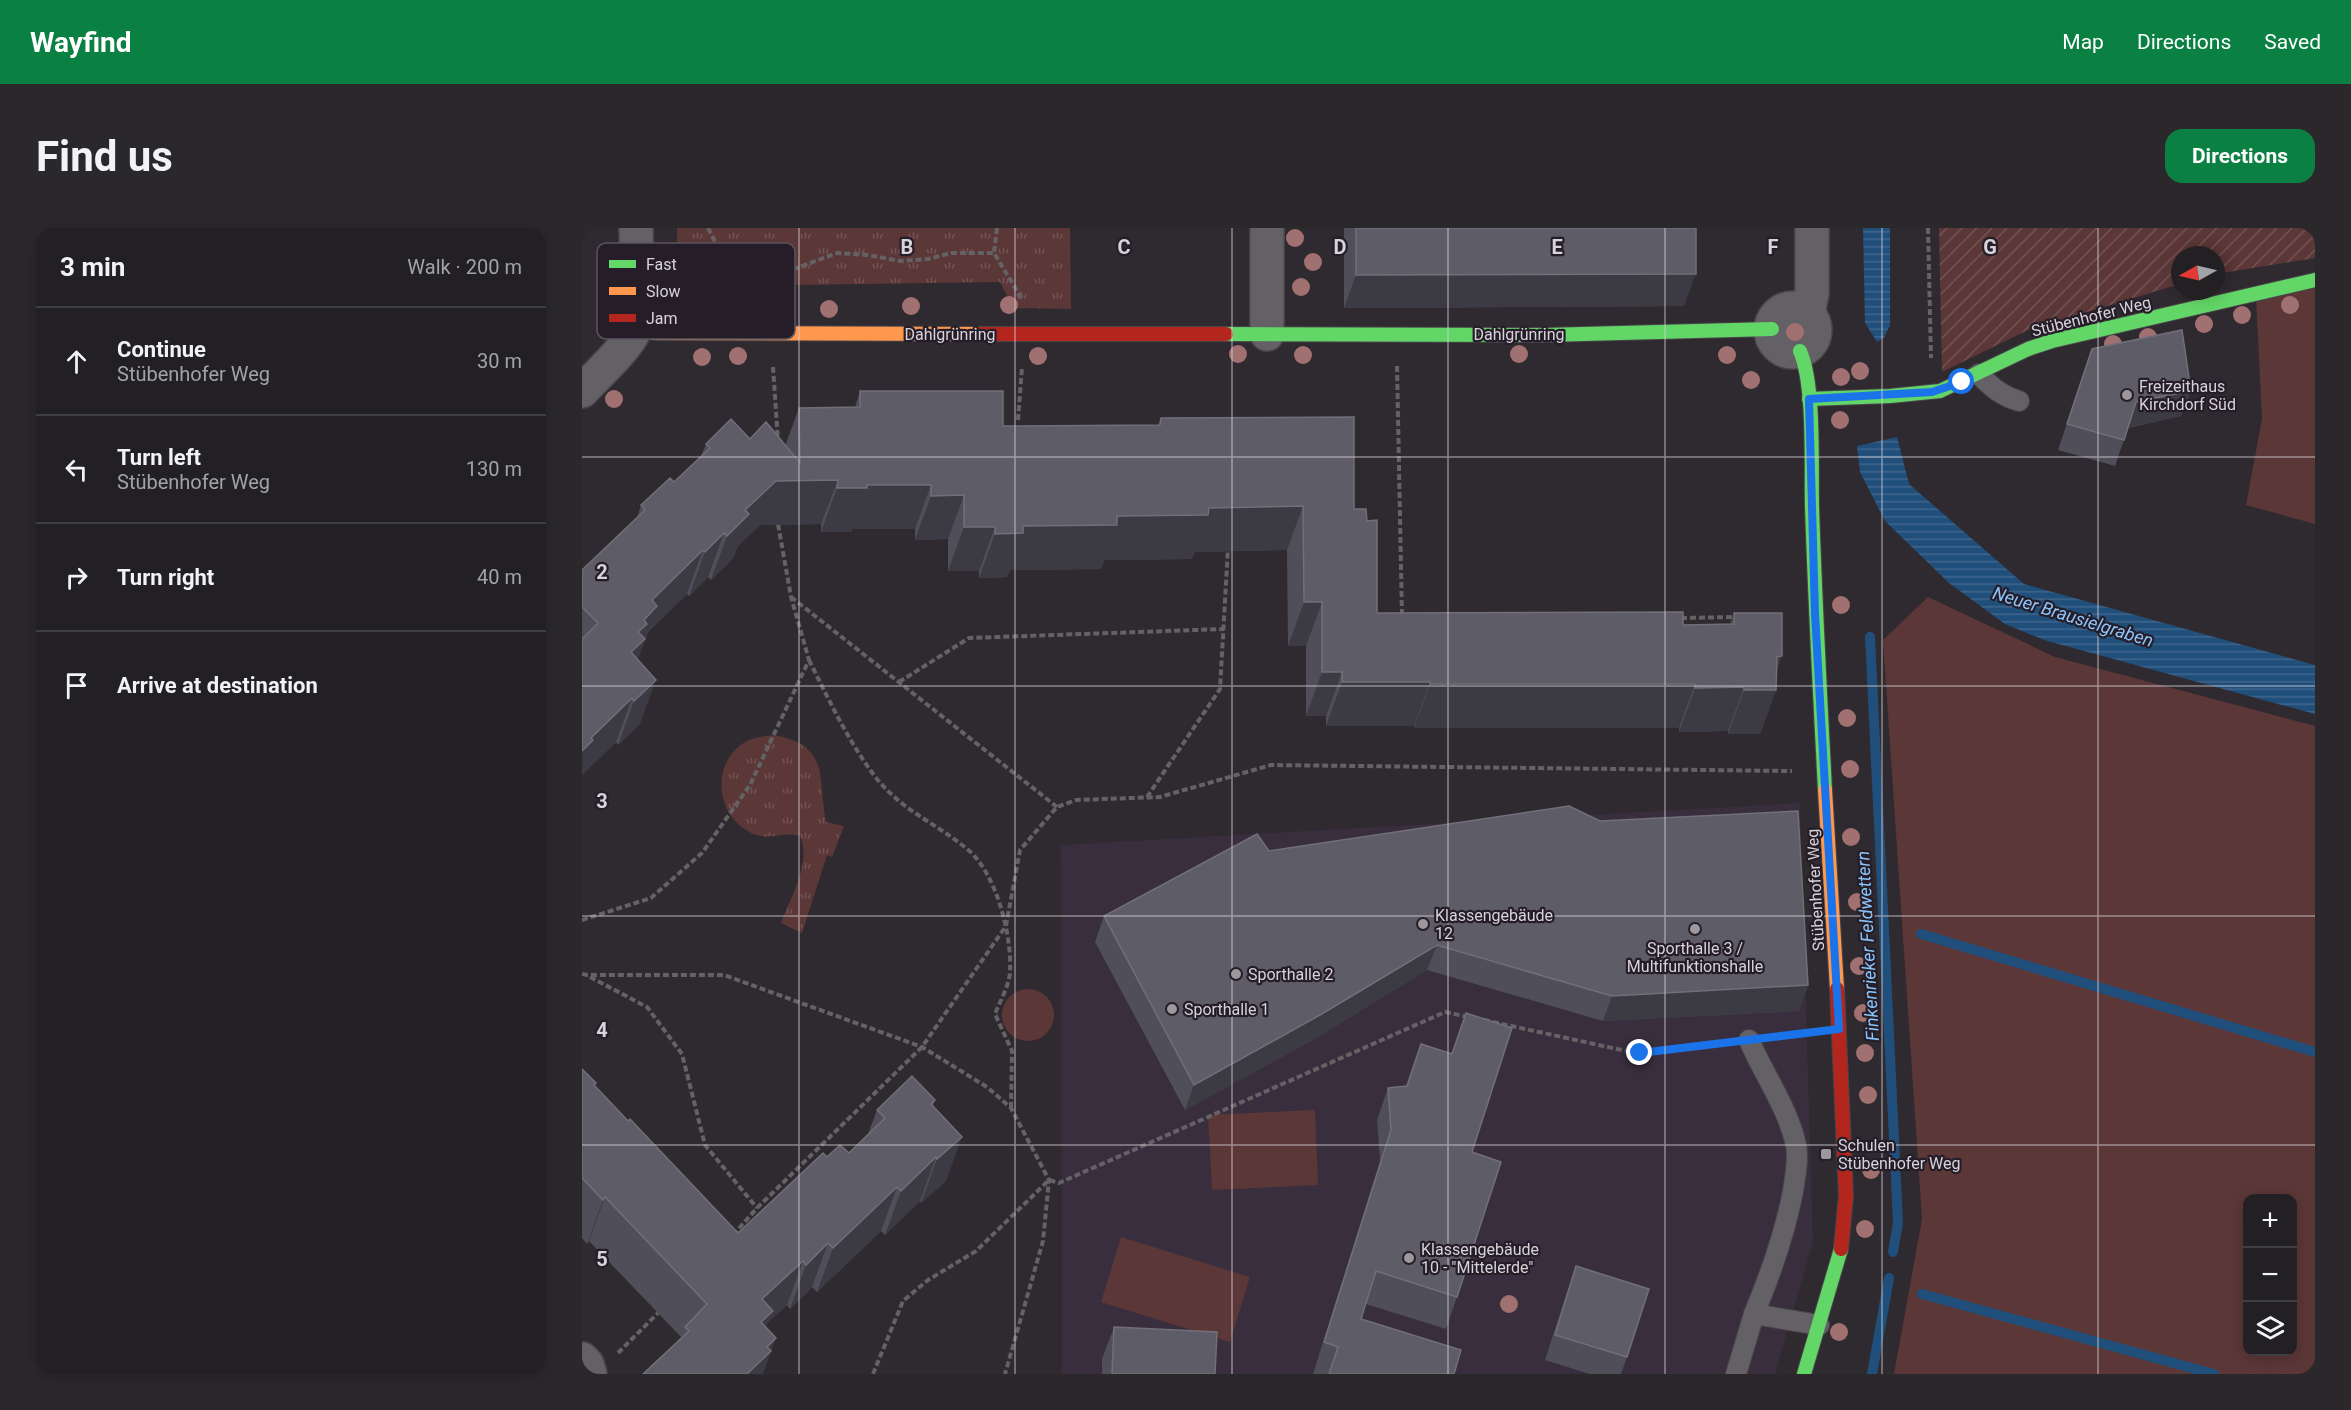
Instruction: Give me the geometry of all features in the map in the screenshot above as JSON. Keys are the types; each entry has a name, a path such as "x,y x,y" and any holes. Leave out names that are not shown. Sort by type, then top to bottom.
{"street":[{"path":"636,228 636,243"},
{"path":"1267,228 1267,334"},
{"path":"1808,313 1812,294 1812,228"},
{"name":"Stübenhofer Weg","path":"1809,399 1932,392 1962,382 2028,349 2052,341 2315,280"},
{"path":"1793,308 1808,313 1814,320 1815,329 1814,338 1809,346 1792,352 1777,345 1773,337 1773,321 1785,309 1793,308"},
{"name":"Dahlgrünring","path":"795,333 1545,335 1772,329"},
{"path":"582,391 628,339"},
{"name":"Stübenhofer Weg","path":"1800,351 1805,362 1809,399 1815,614 1839,1029 1846,1195 1841,1248 1804,1374"}],"lane":[{"path":"1978,374 2006,397 2019,401"},
{"path":"1736,1374 1754,1314 1774,1266 1786,1228 1795,1179 1796,1147 1785,1111 1749,1040"},
{"path":"1754,1314 1819,1325"}],"path":[{"path":"708,228 716,243"},
{"path":"1928,228 1932,392"},
{"path":"795,269 837,253 868,255 900,261 928,259 951,253 994,253"},
{"path":"1397,333 1402,628"},
{"path":"777,418 778,442"},
{"path":"778,524 791,597 808,660 840,721 877,778 906,808 969,850 993,883 1006,926 1011,973 995,1014 1012,1051 1011,1108"},
{"path":"1147,797 1220,689 1228,537"},
{"path":"791,597 1058,807"},
{"path":"1673,619 1744,616"},
{"path":"899,682 969,638 1224,629"},
{"path":"582,920 651,898 702,853 750,785 808,660"},
{"path":"729,1240 757,1208 922,1047 1006,926 1020,850 1058,807 1076,800 1160,797 1271,765 1825,772"},
{"path":"585,975 724,975 922,1047 987,1088 1011,1108 1049,1180 1043,1241 1005,1374"},
{"path":"585,975 647,1006 682,1054 705,1145 757,1208"},
{"path":"1049,1180 1059,1183 1446,1012 1468,1017"},
{"path":"1480,1019 1640,1053 1839,1029"},
{"path":"873,1374 903,1300 928,1280 976,1251 1049,1180"},
{"path":"595,1364 658,1313"}],"shaded area":[{"path":"1800,803 1813,1242 1775,1374 1062,1374 1061,845"}],"green space":[{"path":"677,228 1070,228 1071,309 1013,308 1000,282 795,285 795,243 677,243"},
{"path":"1939,228 2315,228 2315,258 2225,273 2225,246 2171,246 2171,287 2028,330 1942,372"},
{"path":"2315,287 2315,524 2246,505 2262,419 2256,297"},
{"path":"1928,597 2055,657 2315,726 2315,1374 1894,1374 1922,1219 1883,640"},
{"path":"774,735 793,740 814,756 821,778 826,822 844,826 832,857 827,855 802,933 781,923 802,868 803,846 800,836 787,834 761,836 746,830 735,821 728,810 721,785 728,760 736,749 747,741"},
{"path":"1023,989 1033,989 1047,996 1054,1015 1047,1034 1033,1041 1023,1041 1013,1037 1006,1030 1002,1020 1002,1010 1006,1000 1013,993"},
{"path":"1315,1110 1318,1185 1212,1190 1208,1115"},
{"path":"1121,1237 1250,1277 1230,1342 1101,1302"}],"water":[{"path":"1863,228 1890,228 1890,325 1884,338 1877,342 1865,323"},
{"name":"Neuer Brausielgraben","path":"1897,437 1909,484 2024,584 2315,665 2315,714 2044,640 2005,624 1949,583 1885,521 1860,472 1857,446"}],"building":[{"path":"1356,228 1696,228 1696,274 1356,275"},
{"name":"Freizeithaus Kirchdorf Süd","path":"2182,330 2191,391 2136,402 2124,440 2067,424 2092,349"},
{"path":"860,391 1003,391 1003,426 1160,425 1161,418 1354,417 1354,509 1366,509 1367,521 1377,520 1377,613 1683,612 1683,625 1734,624 1734,613 1782,613 1782,656 1777,657 1776,690 1744,690 1744,687 1695,688 1695,684 1342,682 1342,672 1322,672 1322,602 1304,602 1303,506 1209,508 1208,515 1117,516 1117,525 1023,526 1023,533 995,534 995,527 964,527 964,495 931,496 931,485 867,485 867,488 837,488 838,480 776,481 745,510 749,514 727,536 724,533 705,552 703,550 652,600 657,606 644,620 647,624 638,632 645,639 631,652 656,680 634,701 632,698 591,738 593,740 582,751 582,639 598,623 582,607 582,570 645,510 641,505 670,478 674,482 710,448 706,444 731,419 750,439 766,422 800,463 799,408 860,407"},
{"path":"1569,806 1600,821 1798,811 1808,985 1612,996 1437,945 1320,1015 1194,1085 1104,916 1257,834 1269,851"},
{"name":"Klassengebäude 10 - \"Mittelerde\"","path":"1466,1013 1512,1028 1472,1152 1501,1162 1457,1297 1376,1271 1361,1319 1461,1350 1454,1374 1329,1374 1338,1347 1324,1342 1391,1130 1388,1088 1407,1086 1421,1044 1452,1054"},
{"path":"582,1069 628,1121 630,1119 738,1233 823,1153 827,1157 840,1145 849,1153 885,1118 877,1110 912,1076 935,1100 931,1104 962,1137 937,1159 936,1157 901,1191 897,1187 833,1248 828,1243 806,1265 803,1261 762,1299 773,1311 761,1322 776,1338 767,1347 771,1351 747,1374 643,1374 689,1331 685,1327 707,1304 605,1197 603,1200 582,1178"},
{"path":"1576,1266 1649,1289 1627,1357 1555,1335"},
{"path":"1114,1327 1217,1332 1215,1374 1112,1374"}],"waterway":[{"name":"Finkenrieker Feldwettern","path":"1870,637 1898,1223 1893,1252"},
{"path":"1921,934 2315,1052"},
{"name":"Finkenrieker Feldwettern","path":"1872,1374 1889,1278"},
{"path":"1922,1294 2214,1374"}],"traffic: fast":[{"path":"1809,399 1890,396 1940,391 2028,349 2052,341 2315,280"},
{"path":"1226,334 1545,335 1772,329"},
{"path":"1800,351 1805,366 1810,404 1813,542 1825,790"},
{"path":"1804,1374 1841,1249"}],"traffic: slow":[{"path":"795,333 979,334"},
{"path":"1825,790 1837,989"}],"traffic: jam":[{"path":"979,334 1226,334"},
{"path":"1837,989 1846,1195 1841,1249"}],"place":[{"name":"Freizeithaus Kirchdorf Süd","path":"2127,395"},
{"name":"Klassengebäude 12","path":"1423,924"},
{"name":"Sporthalle 3 / Multifunktionshalle","path":"1695,929"},
{"name":"Sporthalle 2","path":"1236,974"},
{"name":"Sporthalle 1","path":"1172,1009"},
{"name":"Schulen Stübenhofer Weg","path":"1826,1154"},
{"name":"Klassengebäude 10 - \"Mittelerde\"","path":"1409,1258"}],"route":[{"path":"1640,1053 1839,1029 1815,614 1809,399 1932,392 1962,382"}]}
